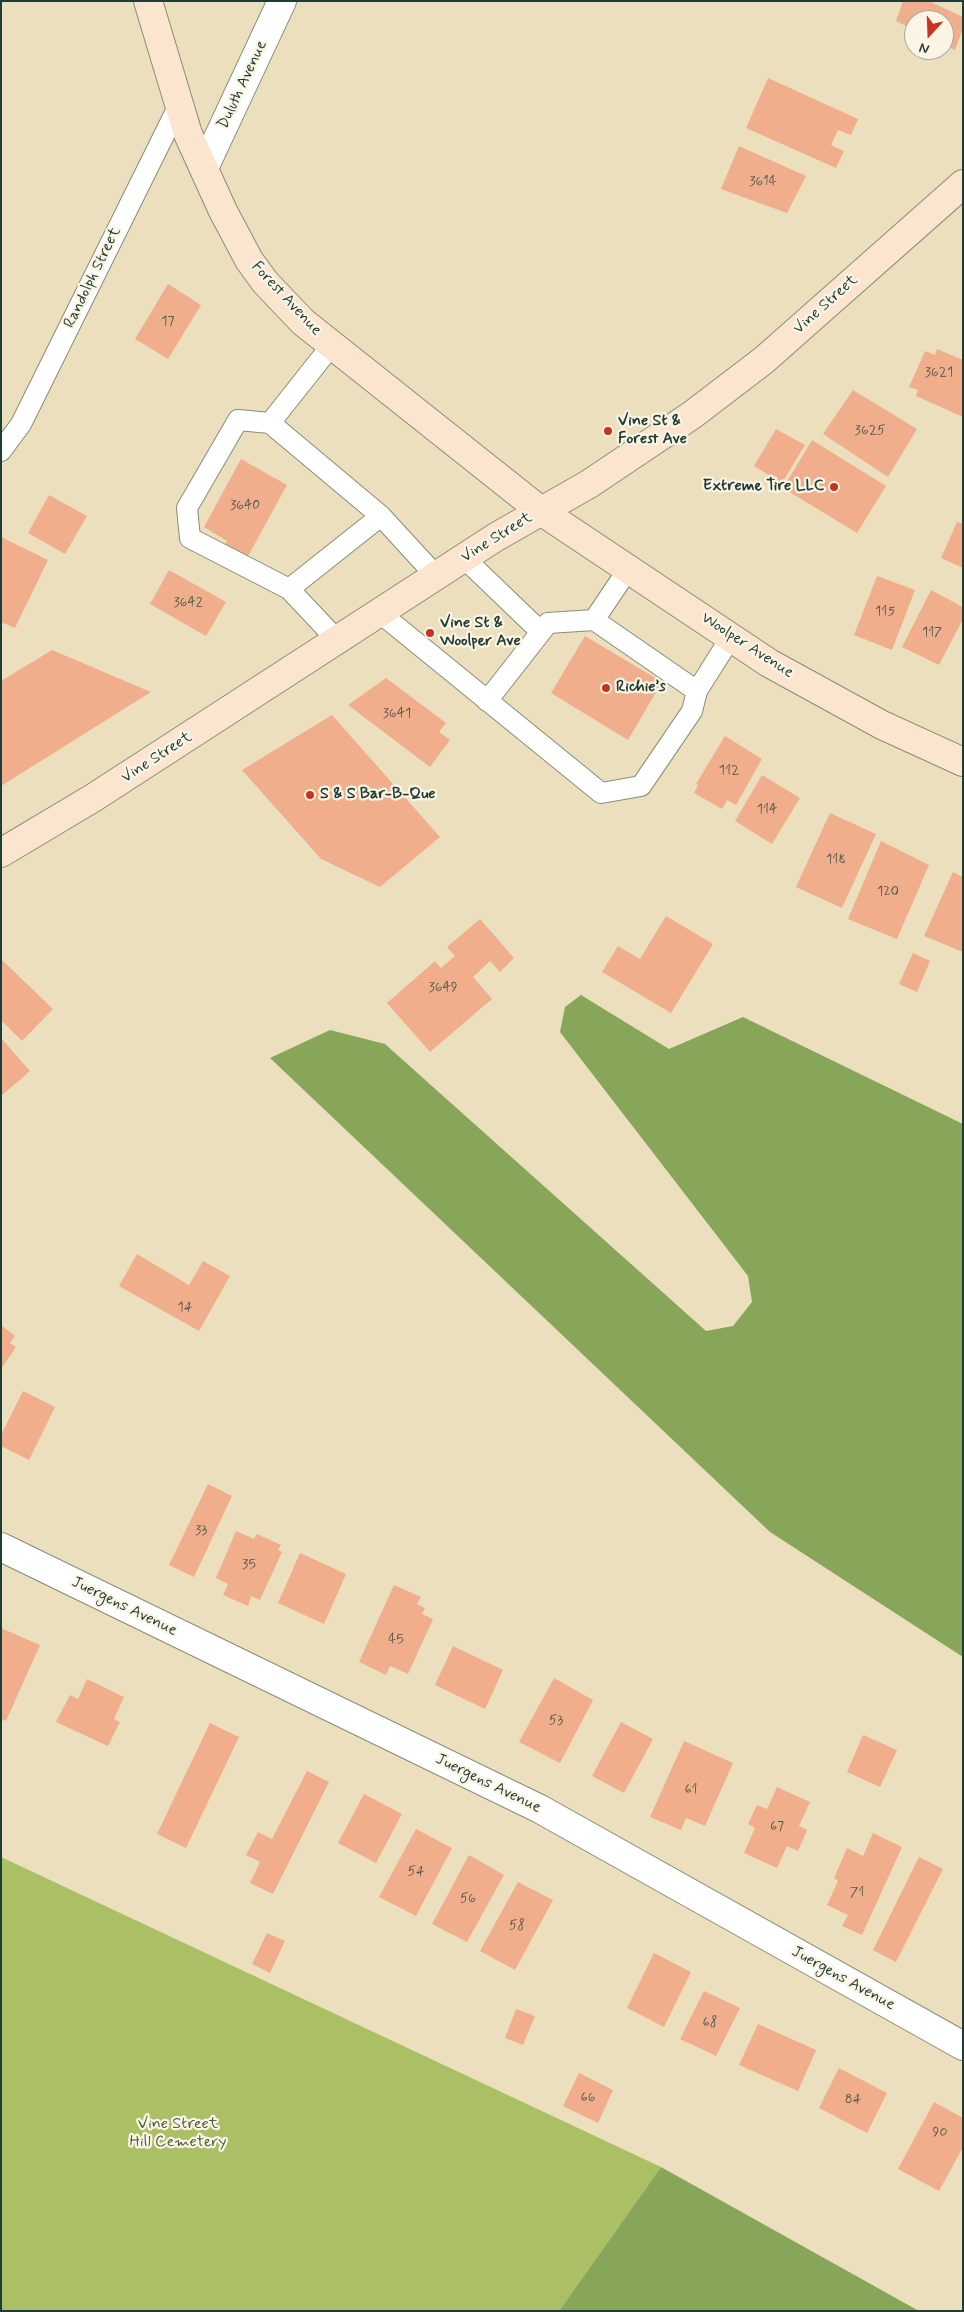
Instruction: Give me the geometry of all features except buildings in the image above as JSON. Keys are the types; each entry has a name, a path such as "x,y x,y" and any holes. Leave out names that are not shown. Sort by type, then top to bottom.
{"main road":[{"name":"Forest Avenue","path":"148,1 188,134 223,211 248,260 265,282 303,322 331,346 541,511"},
{"name":"Vine Street","path":"1,853 93,798 464,558 589,484 692,415 764,360 963,184"},
{"name":"Woolper Avenue","path":"541,511 769,663 882,725 963,762"}],"street":[{"name":"Duluth Avenue","path":"204,168 282,1"},
{"name":"Juergens Avenue","path":"1,1547 540,1809 963,2046"}],"lane":[{"name":"Randolph Street","path":"1,451 21,424 180,103"},
{"path":"270,423 331,346"},
{"path":"338,641 289,589 190,538 187,508 238,420 270,423 381,516 436,576"},
{"path":"289,589 381,516"},
{"path":"464,558 541,632"},
{"path":"594,620 629,568"},
{"path":"380,613 601,793 641,786 692,711 697,691 731,637"},
{"path":"487,701 548,623 594,620 697,691"}],"green space":[{"path":"581,995 669,1049 743,1017 963,1124 963,1657 770,1532 270,1058 330,1030 385,1044 706,1331 733,1326 752,1302 748,1276 560,1032 565,1007"},
{"name":"Vine Street Hill Cemetery","path":"1,1857 661,2167 559,2311 1,2311"},
{"path":"661,2167 919,2311 559,2311"}],"place":[{"name":"Vine St & Forest Ave","path":"608,431"},
{"name":"Extreme Tire LLC","path":"834,487"},
{"name":"Vine St & Woolper Ave","path":"430,633"},
{"name":"Richie’s","path":"606,688"},
{"name":"S & S Bar-B-Que","path":"310,795"}]}
